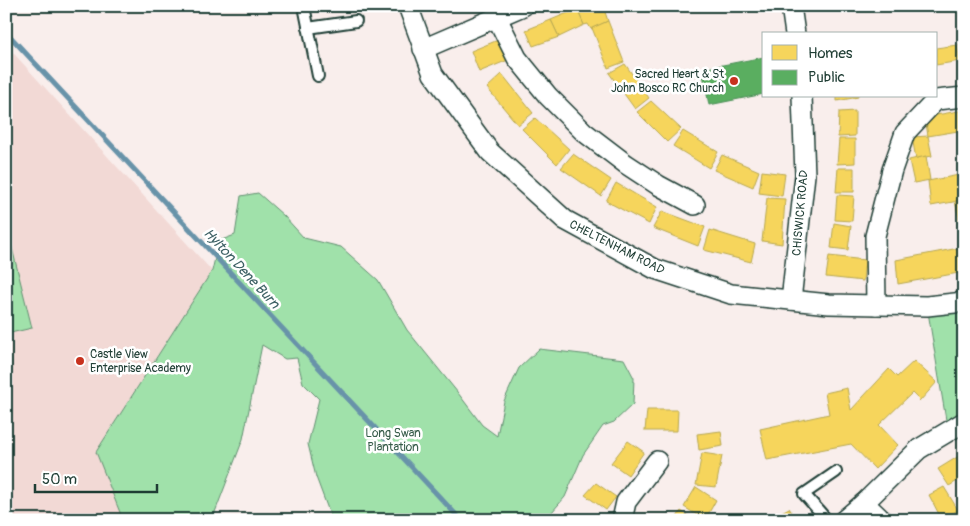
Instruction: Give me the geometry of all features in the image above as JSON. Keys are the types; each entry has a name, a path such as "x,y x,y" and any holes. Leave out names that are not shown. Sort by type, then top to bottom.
{"street":[{"name":"CHELTENHAM ROAD","path":"408,6 433,74 490,152 565,220 655,268 731,294 829,304 928,306 964,302"},
{"path":"423,49 523,6"},
{"path":"791,6 795,32"},
{"path":"497,18 517,58 548,96 584,132 626,164 694,205"},
{"path":"876,305 875,236 892,170 905,133 936,100 964,97"},
{"name":"CHISWICK ROAD","path":"791,300 805,174 802,98"},
{"path":"844,520 919,449 964,422"},
{"path":"622,520 626,502 657,461"},
{"path":"864,503 882,520"}],"lane":[{"path":"304,6 318,76"},
{"path":"308,28 356,21"},
{"path":"827,520 804,494 836,472"}],"shaded area":[{"name":"Castle View Enterprise Academy","path":"6,45 212,271 96,452 123,520 6,520"}],"green space":[{"name":"Long Swan Plantation","path":"258,193 284,216 304,238 341,247 378,280 407,330 482,425 497,436 504,401 519,368 539,349 624,359 634,378 633,404 614,422 603,426 583,455 565,497 545,520 332,520 316,477 308,444 319,399 303,383 297,358 285,359 262,345 243,439 212,520 123,520 96,452 212,271 219,241 235,235 241,196"},
{"path":"6,224 32,328 6,334"},
{"path":"964,302 964,422 948,432 927,306"}],"building: Homes":[{"path":"583,6 603,6 608,21 591,29 588,24 584,25 577,9"},
{"path":"577,9 584,25 559,37 551,20"},
{"path":"551,20 559,37 533,46 526,30"},
{"path":"608,21 624,62 608,68 592,28"},
{"path":"503,38 513,58 479,72 471,51"},
{"path":"964,43 964,61 963,61 959,44"},
{"path":"957,45 960,61 938,65 938,48"},
{"path":"625,64 649,98 635,109 609,73"},
{"path":"502,74 533,113 518,125 487,88"},
{"path":"837,98 853,98 837,101"},
{"path":"651,101 681,129 667,142 637,112"},
{"path":"964,110 964,130 928,136 925,117"},
{"path":"855,111 855,136 838,137 839,112"},
{"path":"535,118 569,149 557,164 522,129"},
{"path":"683,131 718,152 709,168 673,146"},
{"path":"928,136 932,156 916,159 912,137"},
{"path":"839,139 855,139 855,163 837,164"},
{"path":"573,154 611,180 601,196 561,168"},
{"path":"722,155 759,171 753,187 714,170"},
{"path":"926,156 930,180 914,183 909,160"},
{"path":"838,168 854,168 854,192 836,192"},
{"path":"762,171 785,174 782,196 759,193"},
{"path":"964,174 964,200 931,206 928,181"},
{"path":"616,183 657,207 649,224 606,201"},
{"path":"837,195 854,196 852,221 835,220"},
{"path":"767,198 785,199 782,244 762,241"},
{"path":"964,200 964,243 955,201"},
{"path":"662,211 705,227 698,246 653,228"},
{"path":"834,223 851,226 848,250 831,248"},
{"path":"710,230 755,244 751,262 704,250"},
{"path":"964,247 964,272 898,284 896,260"},
{"path":"829,256 865,260 863,281 826,277"},
{"path":"914,361 937,382 920,401 912,393 879,425 898,445 875,469 851,444 767,460 760,429 829,414 825,393 847,388 851,410 889,369 897,377"},
{"path":"647,410 678,410 677,431 645,431"},
{"path":"721,431 723,446 699,450 697,434"},
{"path":"628,441 644,452 628,475 611,463"},
{"path":"702,453 722,456 716,487 696,485"},
{"path":"964,453 964,477 949,486 938,469"},
{"path":"596,483 616,497 606,510 585,495"},
{"path":"696,487 716,500 705,520 684,507"},
{"path":"944,487 958,510 942,520 929,495"},
{"path":"789,508 797,520 767,520"},
{"path":"958,510 963,520 942,520"},
{"path":"681,511 694,520 675,520"}],"building: Public":[{"name":"Sacred Heart & St John Bosco RC Church","path":"762,57 762,94 709,105 702,69"}],"waterway":[{"name":"Hylton Dene Burn","path":"6,32 461,520"}],"place":[{"name":"Sacred Heart & St John Bosco RC Church","path":"734,81"},
{"name":"Castle View Enterprise Academy","path":"80,361"}]}
